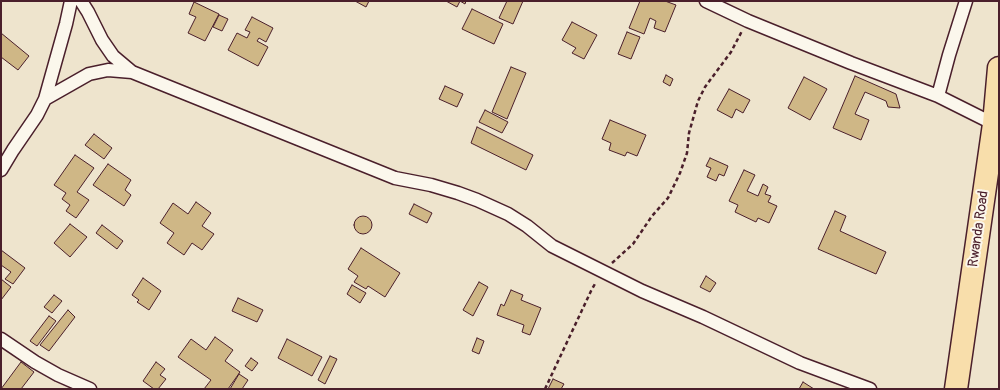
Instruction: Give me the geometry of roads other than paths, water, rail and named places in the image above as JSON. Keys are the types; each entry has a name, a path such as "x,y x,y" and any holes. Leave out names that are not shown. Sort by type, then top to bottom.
{"highway":[{"name":"Rwanda Road","path":"956,389 994,124 999,68"}],"street":[{"path":"1,170 37,115 45,99 71,1"},
{"path":"81,1 109,51 132,72"},
{"path":"706,1 748,21 851,63 938,96 994,124"},
{"path":"938,96 966,1"},
{"path":"45,99 89,74 108,70 132,72 395,178 432,186 477,200 508,214 528,226 552,246 642,291 703,317 800,363 870,389"},
{"path":"1,339 35,362 58,375 90,389"}]}
